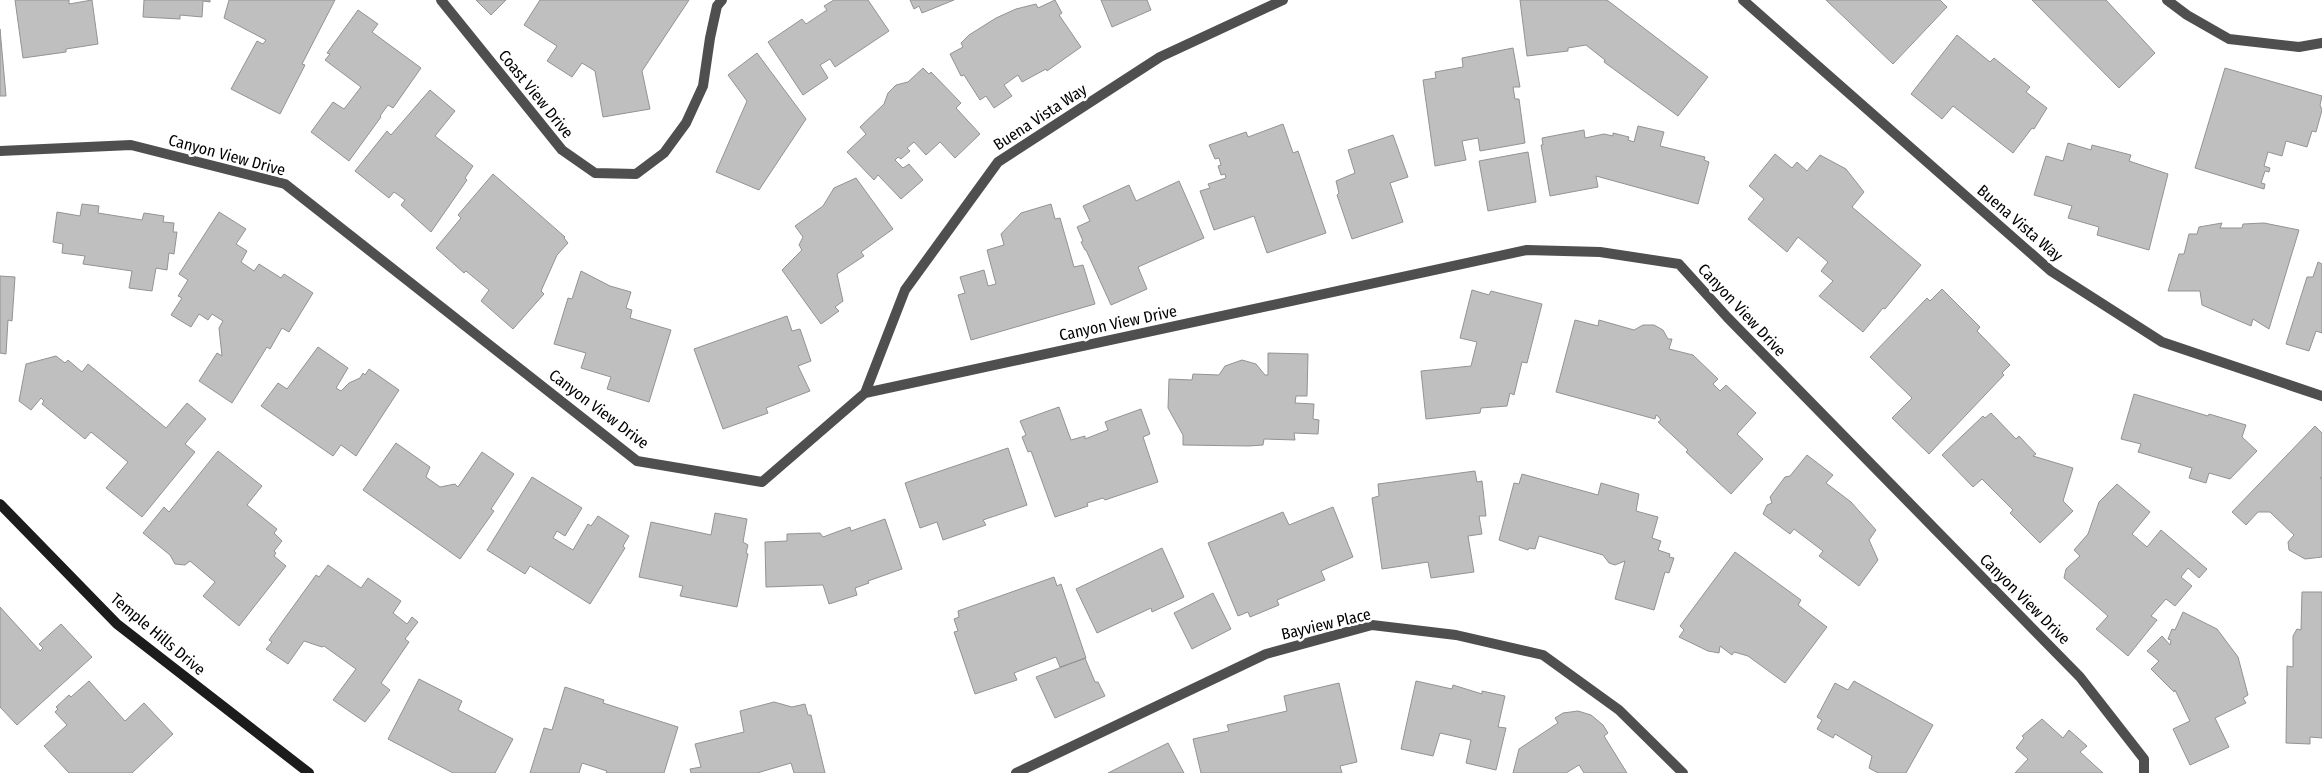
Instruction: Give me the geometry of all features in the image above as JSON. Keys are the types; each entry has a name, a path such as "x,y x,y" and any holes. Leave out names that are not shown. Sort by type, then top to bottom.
{"street":[{"name":"Coast View Drive","path":"441,0 562,150 595,173 636,174 664,153 686,124 703,86 717,6 722,0"},
{"name":"Buena Vista Way","path":"866,393 904,290 998,162 1160,57 1283,0"},
{"name":"Buena Vista Way","path":"1743,0 2050,271 2162,342 2322,396"},
{"path":"2167,0 2187,15 2229,39 2299,48 2322,43"},
{"name":"Canyon View Drive","path":"0,151 131,145 285,184 637,461 762,482 866,393 1527,250 1600,252 1679,264 1726,317 2080,677 2144,759 2144,773"},
{"name":"Temple Hills Drive","path":"0,504 118,624 309,773"},
{"name":"Bayview Place","path":"1016,773 1266,654 1372,625 1456,635 1543,654 1619,710 1683,773"}],"building":[{"path":"15,0 69,0 69,4 92,0 98,44 66,49 66,52 23,58"},
{"path":"144,0 210,0 210,2 203,1 202,17 180,15 180,19 143,17"},
{"path":"229,0 335,0 302,64 305,65 280,114 231,89 257,41 263,44 266,40 224,18"},
{"path":"476,0 506,0 491,15"},
{"path":"540,0 689,0 642,71 650,109 603,117 595,71 582,63 572,77 547,61 557,46 524,25"},
{"path":"834,0 868,0 889,31 835,67 830,59 820,65 828,78 803,95 768,42 802,19 806,24 827,10 824,6"},
{"path":"910,0 954,0 922,13 919,6 914,9"},
{"path":"1055,0 1062,13 1059,15 1081,47 1047,71 1046,69 1022,82 1018,75 1004,85 1012,96 994,108 986,96 980,100 964,75 961,76 950,54 963,47 961,43 969,35 996,18 1016,9 1036,4 1038,8"},
{"path":"1101,0 1147,0 1151,10 1112,27"},
{"path":"1520,0 1607,0 1708,77 1678,116 1604,62 1605,60 1586,45 1568,48 1568,51 1527,56"},
{"path":"1826,0 1940,0 1947,7 1893,64"},
{"path":"2032,0 2106,0 2155,53 2119,88"},
{"path":"358,10 378,24 372,32 421,68 393,108 388,105 349,161 311,132 333,102 344,109 361,87 325,60 330,54 327,53"},
{"path":"0,29 6,96 0,96"},
{"path":"1957,35 1990,62 1994,58 2030,87 2026,92 2047,108 2034,129 2032,128 2013,153 1953,106 1942,119 1911,94"},
{"path":"1513,48 1520,87 1513,87 1515,99 1519,99 1525,143 1480,151 1478,138 1462,141 1466,160 1435,166 1423,80 1436,78 1435,72 1463,67 1462,58"},
{"path":"757,53 806,119 759,190 716,172 747,101 728,75"},
{"path":"923,68 929,74 931,72 961,103 956,108 980,134 955,158 940,142 926,155 914,142 907,148 910,151 901,159 898,157 895,160 903,168 909,164 923,180 901,199 878,175 874,180 847,152 866,134 860,127 884,104 888,93 896,85 908,82"},
{"path":"2225,68 2322,96 2320,105 2322,110 2316,132 2312,131 2307,147 2286,141 2282,156 2268,152 2264,166 2270,168 2269,172 2265,171 2261,183 2265,184 2264,189 2195,168"},
{"path":"430,90 455,111 435,136 473,166 465,178 467,180 431,232 401,205 405,200 394,192 389,198 355,171 387,131 391,135"},
{"path":"1283,124 1293,153 1298,151 1326,233 1267,253 1254,216 1214,230 1200,191 1210,188 1208,184 1226,178 1225,174 1221,175 1218,166 1221,165 1219,158 1215,159 1209,145 1246,132 1248,137"},
{"path":"1638,126 1664,132 1660,146 1705,157 1704,160 1709,162 1698,204 1596,176 1598,187 1550,196 1541,145 1543,145 1542,138 1584,130 1585,138 1604,134 1613,136 1613,133 1629,137 1628,140 1634,142"},
{"path":"1393,135 1408,177 1390,183 1403,222 1352,239 1337,195 1339,193 1336,181 1355,173 1348,150"},
{"path":"2068,143 2091,150 2092,145 2131,155 2129,161 2168,174 2149,250 2097,235 2099,227 2068,218 2072,206 2034,195 2046,156 2063,161"},
{"path":"1528,152 1536,202 1488,211 1479,161"},
{"path":"1775,154 1792,168 1797,162 1807,171 1820,155 1846,169 1864,192 1852,207 1921,265 1885,309 1883,308 1863,332 1819,296 1833,281 1821,271 1828,262 1798,237 1787,252 1748,219 1764,199 1749,186"},
{"path":"493,174 565,237 568,243 557,255 541,291 544,294 513,329 481,301 489,290 466,271 464,273 436,248 461,218 458,215"},
{"path":"856,178 893,229 861,252 864,256 837,274 843,301 835,307 839,311 821,324 782,270 802,250 799,245 803,237 795,226 823,206 834,188"},
{"path":"1179,181 1204,238 1138,267 1147,289 1111,305 1081,242 1083,241 1077,227 1090,221 1083,206 1129,185 1136,201"},
{"path":"82,204 99,206 98,213 142,220 144,213 164,216 163,222 174,223 173,232 177,232 174,254 169,253 167,270 156,268 152,291 129,288 132,271 83,264 85,256 62,253 63,244 53,242 57,212 80,216"},
{"path":"1051,204 1055,219 1060,218 1074,267 1083,265 1095,304 971,340 958,295 965,293 960,277 984,270 988,286 996,284 987,250 1004,245 1001,234 1021,213"},
{"path":"219,212 246,229 236,244 247,251 241,262 254,271 259,264 281,278 284,274 313,293 289,332 282,328 270,349 267,347 232,403 199,381 217,353 222,356 219,328 223,321 212,314 208,320 199,314 191,327 171,315 182,298 178,296 188,280 179,274"},
{"path":"2222,223 2220,228 2242,228 2243,224 2264,223 2299,230 2269,329 2253,319 2251,326 2202,305 2200,291 2168,291 2179,254 2184,254 2189,234 2197,234 2199,227"},
{"path":"2318,262 2322,264 2322,333 2316,331 2309,351 2286,344 2307,277 2313,277"},
{"path":"581,271 610,286 631,292 626,308 632,310 630,318 671,330 649,402 607,389 611,377 581,368 586,353 554,344 568,298 572,299"},
{"path":"0,276 15,277 12,321 8,320 6,354 0,353"},
{"path":"1942,289 1980,327 1977,331 2010,365 2002,373 2004,375 1929,454 1892,418 1912,398 1870,357 1927,298 1930,301"},
{"path":"1472,290 1489,295 1491,291 1542,304 1527,363 1522,362 1514,395 1510,393 1507,406 1481,408 1480,413 1426,419 1421,371 1471,366 1477,342 1460,338"},
{"path":"787,316 792,331 800,329 811,361 798,366 810,391 766,408 768,413 723,429 694,349"},
{"path":"1575,320 1598,326 1599,320 1634,330 1643,325 1654,325 1663,330 1668,339 1672,339 1669,349 1693,355 1718,379 1713,384 1720,391 1726,385 1756,413 1737,434 1763,459 1731,494 1686,452 1688,450 1658,422 1661,420 1658,416 1656,415 1655,419 1556,392"},
{"path":"318,347 348,368 336,388 341,391 349,383 360,378 363,373 365,375 369,369 399,390 356,456 341,445 333,456 261,406 278,383 287,389"},
{"path":"1268,353 1308,354 1307,396 1296,396 1295,403 1314,404 1313,419 1319,420 1318,434 1294,433 1295,440 1264,439 1263,445 1183,445 1183,435 1168,408 1169,379 1192,380 1193,374 1219,375 1225,366 1242,360 1256,364 1265,375 1268,375"},
{"path":"56,356 65,363 68,360 82,372 88,364 166,428 187,403 206,419 185,444 195,452 142,517 106,488 128,462 91,432 85,439 42,404 44,401 41,398 31,410 19,401 26,364"},
{"path":"2134,394 2246,425 2242,437 2257,451 2230,479 2209,473 2206,483 2189,478 2192,468 2138,452 2141,444 2121,439"},
{"path":"1059,407 1071,440 1085,436 1085,439 1108,430 1105,422 1141,409 1150,434 1143,437 1158,482 1105,500 1103,498 1087,503 1088,506 1055,517 1031,451 1028,452 1022,437 1026,435 1020,421"},
{"path":"1991,413 2016,439 2019,436 2036,454 2033,456 2073,468 2063,501 2073,511 2040,543 2010,513 2013,510 1982,479 1973,487 1942,455 1983,416 1985,418"},
{"path":"2315,426 2322,433 2322,477 2320,478 2322,479 2322,557 2305,559 2289,550 2288,542 2294,535 2270,512 2258,512 2246,525 2232,512"},
{"path":"396,443 430,467 426,477 440,487 455,484 458,487 482,452 514,474 491,509 494,511 460,559 363,490"},
{"path":"1008,448 1027,505 983,520 986,525 943,540 937,522 920,528 905,483"},
{"path":"218,451 262,486 247,505 277,529 274,533 282,541 274,551 276,553 274,556 286,566 239,626 203,596 215,582 190,561 185,565 175,564 170,555 143,533 164,507 169,512"},
{"path":"1807,455 1833,475 1826,483 1851,502 1876,530 1869,540 1878,560 1859,586 1819,556 1823,551 1794,529 1790,534 1763,514 1767,505 1772,503 1770,497 1785,477 1790,476"},
{"path":"1475,471 1477,482 1482,481 1486,516 1479,516 1482,534 1468,536 1474,572 1431,578 1428,562 1382,569 1372,498 1379,496 1378,484"},
{"path":"1522,474 1598,495 1601,483 1639,494 1636,511 1658,517 1652,538 1661,541 1658,550 1670,554 1669,557 1674,558 1669,573 1665,572 1654,610 1615,599 1625,561 1615,565 1609,563 1603,555 1539,536 1535,549 1529,548 1528,550 1499,540 1514,483 1519,484"},
{"path":"532,477 582,508 565,536 557,531 553,538 573,550 588,524 591,526 598,516 629,536 623,546 625,548 590,604 530,566 525,574 487,550"},
{"path":"2117,484 2150,512 2132,534 2147,547 2161,530 2207,569 2199,578 2188,568 2181,577 2192,586 2175,606 2166,599 2151,616 2157,620 2128,656 2096,629 2108,616 2064,578 2066,569 2080,556 2074,550 2088,534 2099,502"},
{"path":"1333,507 1353,557 1321,571 1325,580 1277,600 1279,605 1250,617 1248,612 1238,616 1208,543 1283,512 1289,525"},
{"path":"715,513 747,519 743,542 748,545 746,553 748,554 737,607 680,596 683,586 639,577 651,522 711,535"},
{"path":"885,519 902,569 868,581 869,583 855,588 857,595 829,604 823,585 766,587 765,542 787,541 787,534 820,533 823,537 850,527 851,531"},
{"path":"1162,548 1184,597 1152,612 1151,608 1097,633 1076,589"},
{"path":"1735,552 1801,600 1798,605 1827,627 1785,683 1748,656 1734,652 1732,655 1720,646 1719,653 1708,651 1679,637 1684,630 1680,626"},
{"path":"328,565 361,588 368,578 401,601 393,613 407,624 412,617 418,622 405,639 409,642 381,683 390,690 365,722 333,700 356,669 324,646 304,641 288,664 266,649 272,642 269,640 316,575 319,577"},
{"path":"1054,577 1057,586 1061,584 1086,658 1060,667 1056,657 1014,673 1017,680 975,694 954,632 958,631 954,619 959,617 958,611"},
{"path":"2302,592 2322,592 2322,738 2310,737 2310,744 2286,743 2287,666 2293,667 2293,636 2297,629 2301,630"},
{"path":"1213,593 1231,629 1192,649 1174,613"},
{"path":"0,607 40,651 43,648 39,644 61,624 92,657 17,725 0,707"},
{"path":"2183,612 2217,629 2238,657 2248,695 2243,698 2246,703 2215,718 2229,747 2190,765 2173,729 2190,721 2175,690 2174,692 2151,669 2159,661 2147,651 2162,636 2170,645 2171,640 2168,639 2172,629 2175,630"},
{"path":"1085,658 1095,682 1098,682 1105,696 1055,718 1036,677"},
{"path":"419,679 462,701 458,710 513,739 495,773 453,773 388,739"},
{"path":"89,681 125,721 144,703 173,734 132,773 69,773 44,746 67,725 55,712 58,709 56,707"},
{"path":"1416,681 1452,689 1453,685 1482,694 1482,691 1505,696 1498,727 1506,728 1496,770 1466,763 1471,740 1440,733 1433,756 1401,749"},
{"path":"1854,681 1933,725 1906,773 1878,773 1869,768 1872,756 1835,734 1833,738 1817,729 1822,720 1817,717 1835,683 1848,690"},
{"path":"1339,683 1357,762 1340,766 1342,773 1201,773 1193,739 1229,731 1227,725 1287,711 1284,696"},
{"path":"565,687 604,700 603,703 678,727 664,773 606,773 607,771 582,763 579,773 530,773 544,728 552,730"},
{"path":"774,702 792,707 805,704 808,715 811,715 825,773 794,773 791,763 757,773 691,773 690,769 701,767 695,744 744,732 740,711"},
{"path":"1578,711 1591,715 1603,725 1608,733 1604,736 1627,773 1584,773 1579,765 1566,773 1513,773 1519,749 1558,723 1555,718 1563,713"},
{"path":"2042,719 2063,738 2069,730 2087,746 2080,752 2103,773 2015,773 2028,759 2016,748 2024,738 2022,736"},
{"path":"1168,743 1184,773 1108,773"}]}
